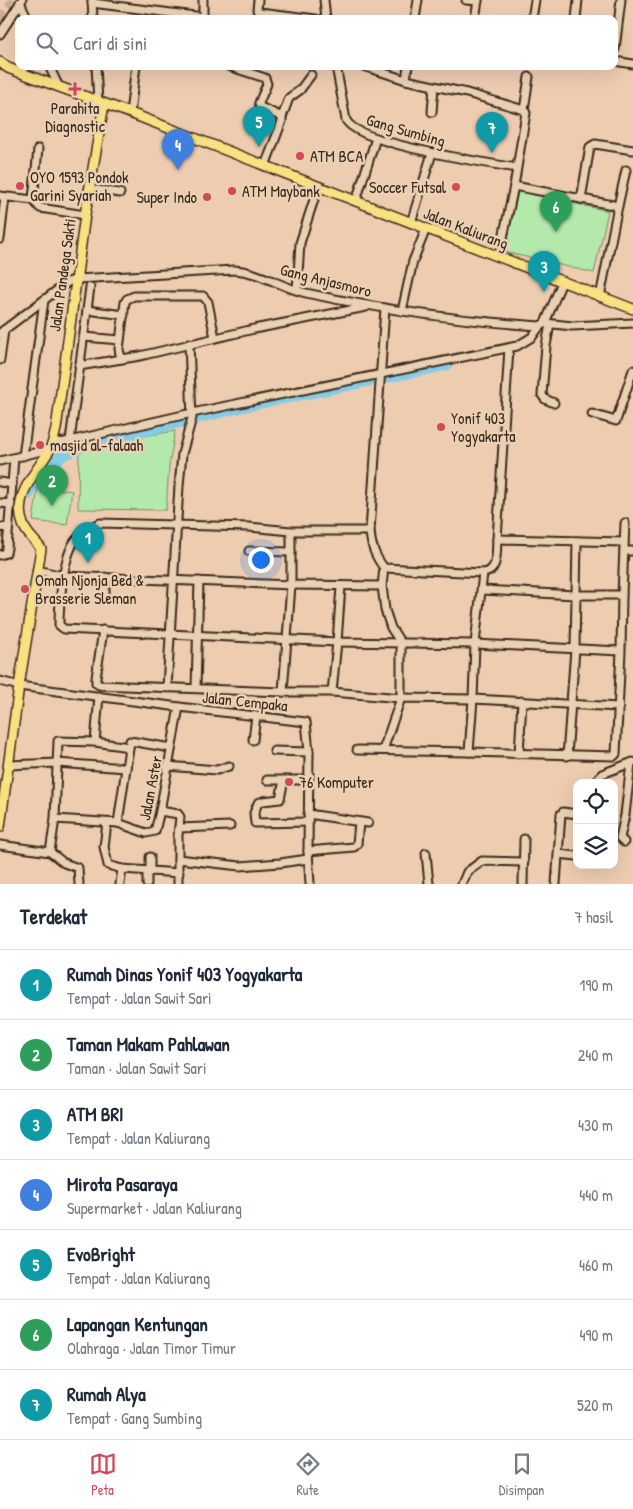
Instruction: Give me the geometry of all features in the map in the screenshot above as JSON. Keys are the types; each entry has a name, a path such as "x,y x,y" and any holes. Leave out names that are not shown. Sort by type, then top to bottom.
{"main road":[{"name":"Jalan Kaliurang","path":"0,62 4,69 130,113 633,309"},
{"name":"Jalan Pandega Sakti","path":"51,446 56,429 101,103"},
{"path":"0,827 1,805 41,549 23,525 20,517 20,507 26,486 51,446"}],"street":[{"path":"140,0 140,9"},
{"path":"203,0 203,15"},
{"path":"258,0 258,11 287,15"},
{"path":"324,0 326,15"},
{"path":"416,15 418,0"},
{"path":"466,0 478,1 476,15"},
{"path":"533,15 535,0"},
{"path":"576,15 578,0"},
{"path":"618,25 621,0"},
{"path":"21,1 26,15"},
{"path":"0,34 21,1"},
{"path":"93,15 92,1 182,15"},
{"path":"618,62 633,64"},
{"path":"51,70 59,87"},
{"path":"97,70 101,103"},
{"path":"130,113 135,70"},
{"path":"240,70 265,78 267,84 260,107 282,117"},
{"name":"Gang Sumbing","path":"337,70 348,124 358,131 376,138 432,153 516,168"},
{"path":"375,70 406,80 467,93 524,110"},
{"path":"406,80 407,70"},
{"path":"265,166 289,98 300,90 311,75"},
{"path":"499,257 514,186 526,113 524,110 529,77"},
{"path":"432,112 434,86"},
{"path":"356,201 376,138"},
{"path":"581,199 590,147 595,144 633,150"},
{"path":"33,200 38,149"},
{"path":"412,223 432,153"},
{"path":"600,296 626,170"},
{"path":"514,186 618,206"},
{"path":"297,290 300,243 318,187"},
{"path":"89,189 120,193"},
{"path":"0,239 2,196 33,200 40,208 85,215"},
{"path":"402,311 414,261 426,228"},
{"name":"Gang Anjasmoro","path":"77,279 238,270 297,290 376,307 461,320 572,326 633,322"},
{"path":"0,360 2,331 68,282 77,279"},
{"path":"0,461 23,456 70,441 509,348 525,342 545,324 562,282"},
{"path":"70,441 90,287"},
{"path":"121,359 120,340 126,299 134,296 203,296 208,302 215,338"},
{"path":"23,456 44,300"},
{"path":"79,366 121,359 339,311 376,307"},
{"path":"383,750 401,698 402,643 390,628 385,610 382,586 384,568 374,553 370,531 385,308"},
{"path":"88,310 124,315"},
{"path":"545,324 546,346 542,395 554,403"},
{"path":"84,337 120,340"},
{"path":"167,688 181,464 192,415 189,343"},
{"path":"384,568 489,573 495,566 509,348"},
{"path":"592,414 616,421 633,370"},
{"path":"2,555 7,548 14,458"},
{"path":"0,482 12,484"},
{"path":"0,503 11,504"},
{"path":"370,531 291,531 249,527 100,523 82,534 69,551 63,576 58,625 64,628 287,640 474,644 622,651"},
{"path":"357,750 614,756 617,750 622,651 625,523"},
{"path":"0,527 8,528"},
{"path":"284,692 291,585 291,531"},
{"path":"497,539 624,542"},
{"path":"567,756 575,648 577,541"},
{"path":"249,551 291,552"},
{"path":"624,551 633,551"},
{"path":"37,570 63,576 291,585 382,586"},
{"path":"469,752 473,699 474,644 483,573"},
{"path":"105,577 105,598"},
{"path":"196,688 199,581"},
{"path":"332,692 341,586"},
{"path":"482,590 575,595 622,595"},
{"path":"103,630 96,678 97,684 284,692 332,692 401,698 522,701 619,707"},
{"name":"Jalan Cempaka","path":"0,681 19,686 179,708 306,722 309,752 308,859 310,884"},
{"path":"95,742 99,696"},
{"path":"519,754 522,701"},
{"name":"Jalan Aster","path":"55,819 118,823 146,833 152,833 157,828 179,708"},
{"path":"253,740 256,716"},
{"path":"50,852 55,819 59,740 95,742 129,747"},
{"path":"118,823 130,741 171,748"},
{"path":"274,751 309,752"},
{"path":"598,779 602,774 632,762 625,816 620,838 624,842"},
{"path":"8,765 57,764 126,768"},
{"path":"167,766 217,770 229,766"},
{"path":"267,780 308,780"},
{"path":"284,780 280,799 258,803 254,813 255,823 308,818 368,823"},
{"path":"160,811 180,815 178,884"},
{"path":"556,884 561,814 563,812 573,813"},
{"path":"308,851 354,847 357,844 359,822"},
{"path":"107,823 104,847 108,865 122,869 178,873"},
{"path":"179,828 230,826"},
{"path":"523,884 524,839"},
{"path":"0,845 50,852 64,863 78,868 79,884"},
{"path":"426,853 429,884"},
{"path":"558,854 573,856"},
{"path":"147,884 150,857"},
{"path":"178,859 235,866 308,859"},
{"path":"462,884 467,872 482,861 524,862"},
{"path":"120,884 122,869"}],"green space":[{"path":"518,191 608,211 594,273 505,252"},
{"path":"175,431 169,466 166,510 78,509 79,447"},
{"path":"38,487 72,491 67,525 33,521"}],"waterway":[{"path":"29,494 37,474 63,455 85,446 246,406 447,365"}],"tunnel":[{"path":"0,20 14,0"}],"place":[{"name":"Parahita Diagnostic","path":"75,89"},
{"name":"EvoBright","path":"259,147"},
{"name":"Rumah Alya","path":"492,153"},
{"name":"ATM BCA","path":"300,156"},
{"name":"Mirota Pasaraya","path":"178,170"},
{"name":"OYO 1593 Pondok Garini Syariah","path":"20,186"},
{"name":"Soccer Futsal","path":"456,187"},
{"name":"ATM Maybank","path":"232,191"},
{"name":"Super Indo","path":"207,197"},
{"name":"Lapangan Kentungan","path":"556,232"},
{"name":"ATM BRI","path":"544,292"},
{"name":"Yonif 403 Yogyakarta","path":"441,427"},
{"name":"masjid al-falaah","path":"40,445"},
{"name":"Taman Makam Pahlawan","path":"52,506"},
{"name":"Rumah Dinas Yonif 403 Yogyakarta","path":"88,563"},
{"name":"Omah Njonja Bed & Brasserie Sleman","path":"25,589"},
{"name":"76 Komputer","path":"289,782"}]}
